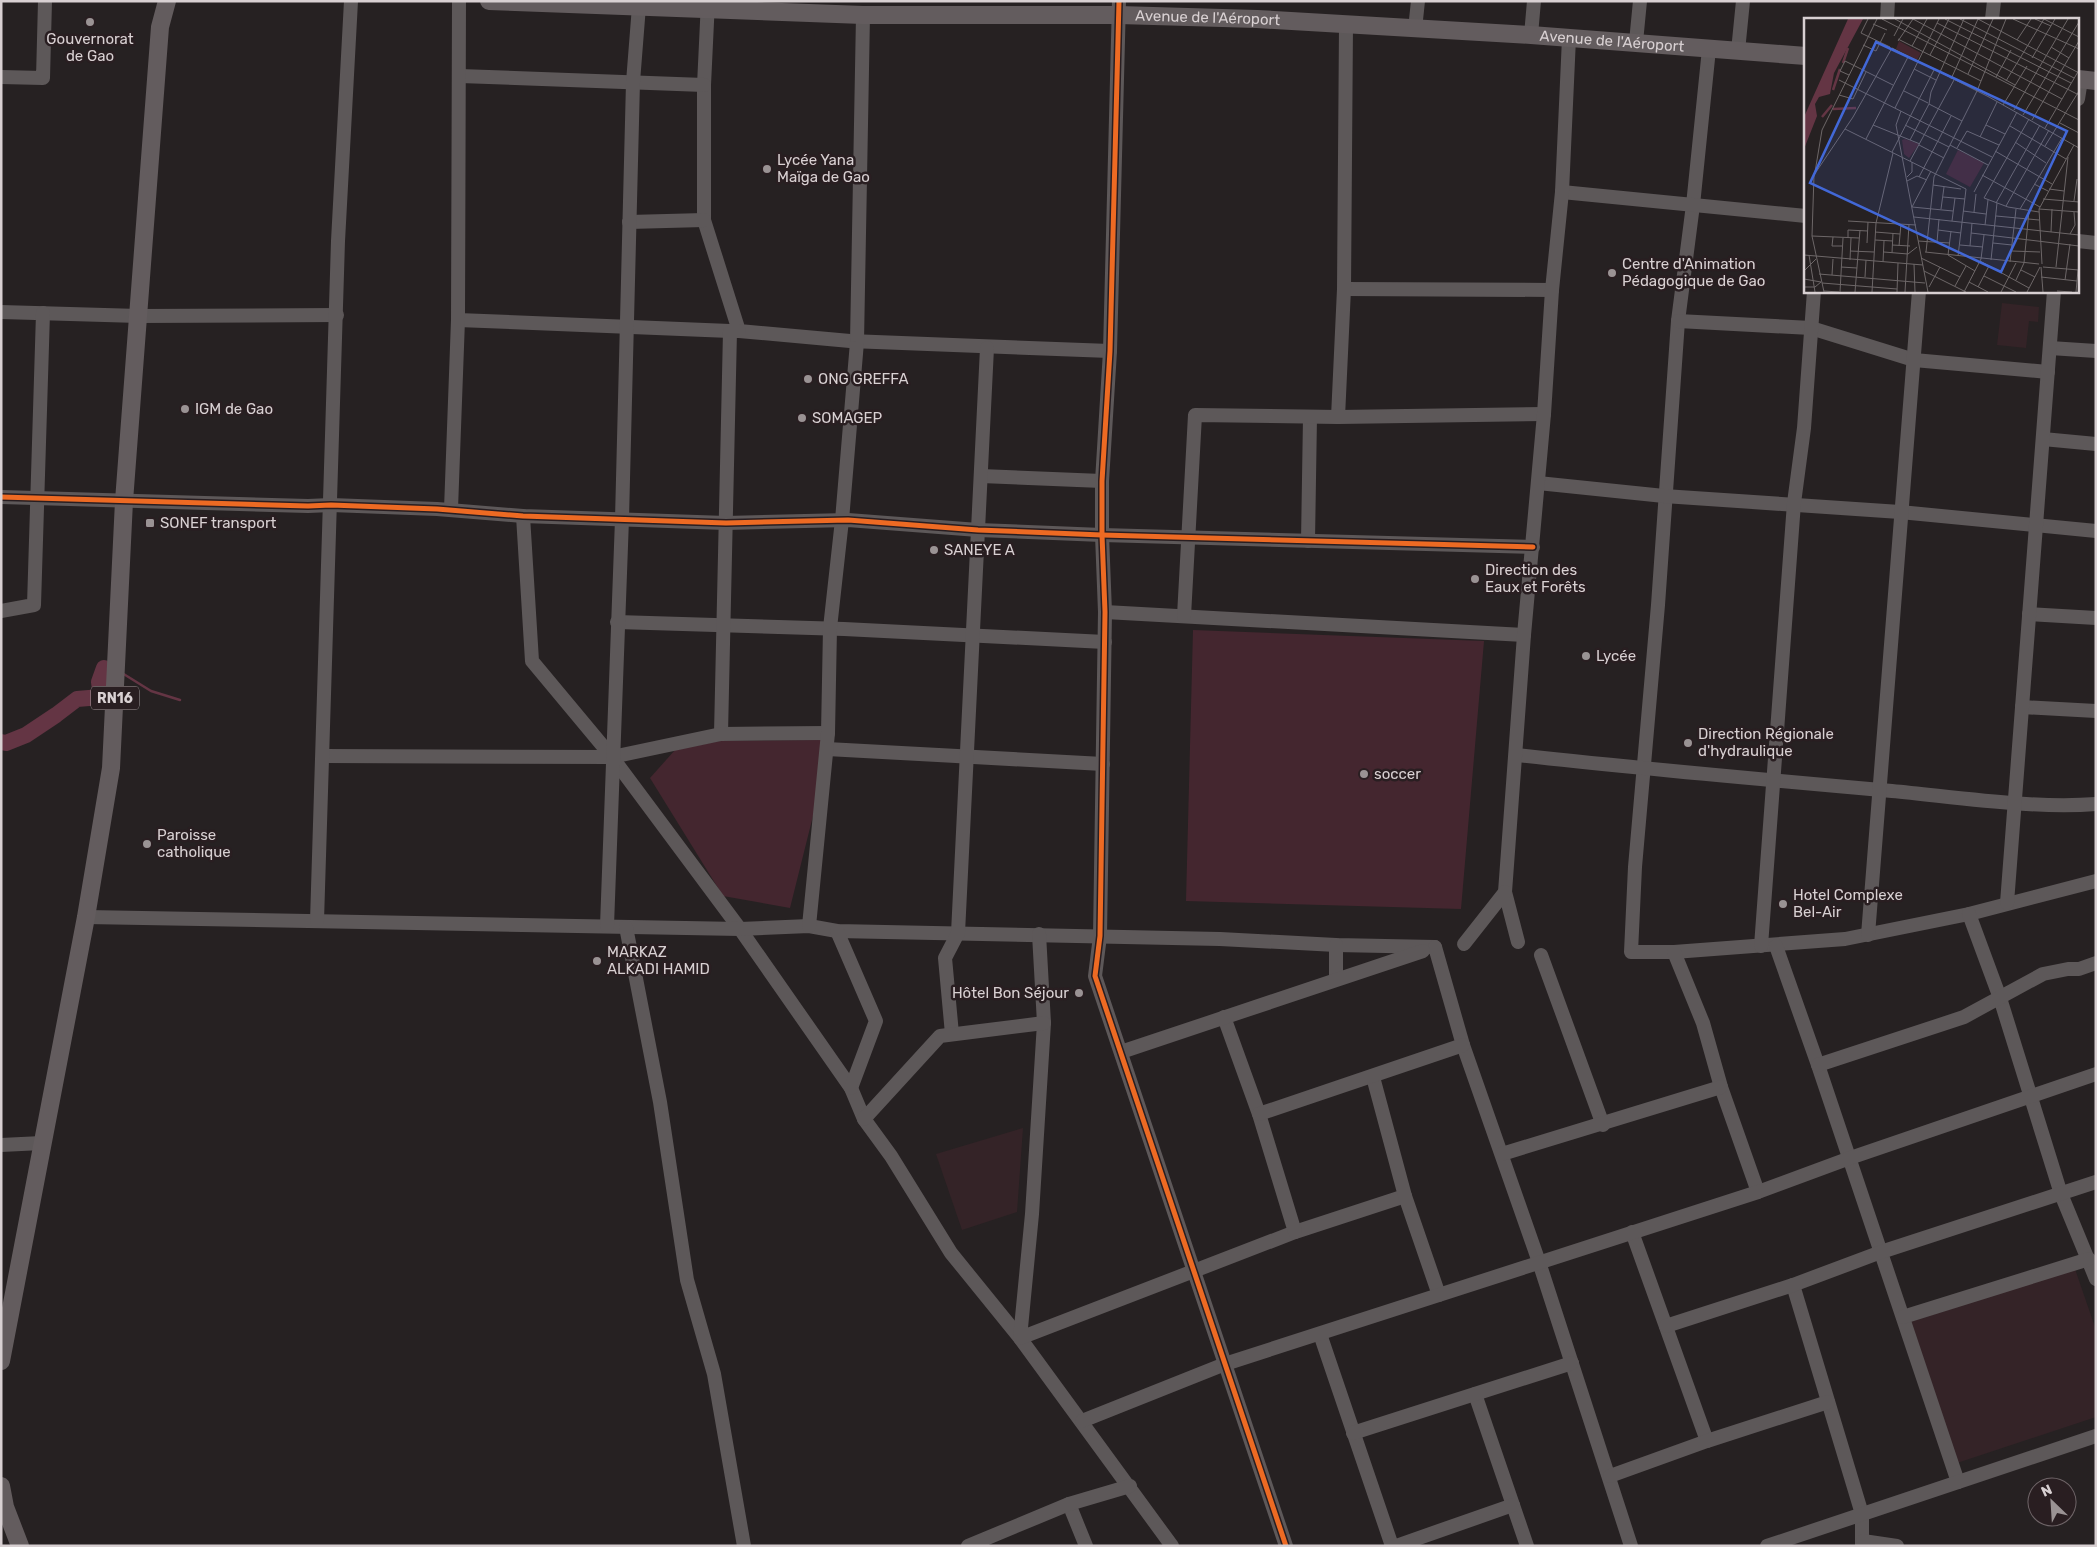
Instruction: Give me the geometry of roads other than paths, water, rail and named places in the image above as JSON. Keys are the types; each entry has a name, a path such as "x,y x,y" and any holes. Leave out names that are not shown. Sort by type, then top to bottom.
{"main road":[{"name":"RN16","path":"154,1 160,26"},
{"name":"RN16","path":"1,1361 86,917 111,768 124,501 160,26 167,1"},
{"name":"Avenue de l'Aéroport","path":"489,1 639,6 708,5 836,8 864,15 1119,8 1346,26 1531,35 1804,56"},
{"path":"1,1486 5,1507 20,1546"}],"street":[{"path":"1,77 43,78 44,1"},
{"path":"317,921 338,242 351,1"},
{"path":"451,509 458,320 459,1"},
{"path":"1415,29 1418,1"},
{"path":"1531,35 1534,1"},
{"path":"1636,42 1640,1"},
{"path":"1738,51 1743,1"},
{"path":"1887,18 1888,1"},
{"path":"1992,18 1994,1"},
{"path":"708,5 704,85 704,220 734,331 726,523 721,734"},
{"path":"607,926 622,519 625,327 633,82 639,6"},
{"path":"1119,8 1110,351 1102,481 1102,536 1106,612 1100,936 1095,976 1286,1546"},
{"path":"809,926 827,749 830,628 842,520 857,342 864,15"},
{"path":"1338,417 1344,289 1346,26"},
{"path":"1518,942 1506,892 1524,635 1544,414 1552,290 1562,192 1568,38"},
{"path":"1709,49 1693,205 1678,320 1664,496 1658,605 1635,867 1631,952 1674,952 1776,946 1845,939 1968,914 2096,880"},
{"path":"460,76 704,85"},
{"path":"2080,94 2085,80"},
{"path":"1562,192 1804,216"},
{"path":"629,222 704,220"},
{"path":"2080,241 2096,243"},
{"path":"1344,289 1552,290"},
{"path":"1761,946 1775,780 1794,503 1804,428 1814,292"},
{"path":"1868,935 1919,292"},
{"path":"2006,903 2054,292"},
{"path":"1,312 139,316 337,315"},
{"path":"1,611 34,605 43,313"},
{"path":"458,320 734,331 857,342 1110,351"},
{"path":"1678,320 1811,328 1914,360 2048,372"},
{"path":"952,1034 945,958 958,933 987,348"},
{"path":"2050,348 2096,351"},
{"path":"1184,616 1195,415 1338,417 1544,414"},
{"path":"1308,542 1310,417"},
{"path":"2043,439 2096,444"},
{"path":"981,476 1102,481"},
{"path":"1538,483 1664,496 1794,503 2096,531"},
{"path":"1,497 451,509 523,516 726,523 842,520 978,530 1102,536 1533,547"},
{"path":"523,516 532,661 612,757 740,929 851,1088 864,1120 890,1156 951,1253 1020,1338 1172,1546"},
{"path":"1106,612 1524,635"},
{"path":"2029,614 2096,618"},
{"path":"617,622 830,628 1105,642"},
{"path":"2022,706 2096,711"},
{"path":"323,756 612,757 721,734 828,733"},
{"path":"827,749 1103,764"},
{"path":"1516,755 2014,802 2096,804"},
{"path":"1464,944 1506,892"},
{"path":"1968,914 2000,998 2061,1194 2096,1279"},
{"path":"86,917 740,929 809,926 837,931 1039,934 1220,939 1336,945 1435,946"},
{"path":"626,927 660,1102 687,1280 714,1374 744,1546"},
{"path":"837,931 876,1021 851,1088"},
{"path":"1020,1338 1032,1214 1044,1023 1039,934"},
{"path":"1336,945 1336,978"},
{"path":"1121,1052 1435,946"},
{"path":"1435,946 1463,1045 1539,1262 1610,1476 1631,1546"},
{"path":"1776,946 1850,1158 1958,1482"},
{"path":"1674,952 1703,1022 1721,1087 1758,1192"},
{"path":"1542,955 1603,1125"},
{"path":"1818,1065 1964,1017 2043,974 2068,969 2079,969 2096,963"},
{"path":"1224,1017 1259,1114 1295,1232"},
{"path":"864,1120 940,1036 1044,1023"},
{"path":"1259,1114 1463,1045"},
{"path":"1082,1421 1225,1364 1758,1192 1850,1158 2096,1074"},
{"path":"1373,1077 1405,1196 1439,1295"},
{"path":"1502,1154 1603,1125 1721,1087"},
{"path":"1,1145 42,1143"},
{"path":"1666,1326 1793,1285 1881,1252 2096,1182"},
{"path":"1020,1338 1295,1232 1405,1196"},
{"path":"1632,1232 1707,1441"},
{"path":"1903,1317 2089,1259"},
{"path":"1793,1285 1862,1514 1862,1543 1897,1546"},
{"path":"1320,1334 1392,1546"},
{"path":"1353,1433 1572,1363"},
{"path":"1475,1394 1528,1546"},
{"path":"1610,1476 1707,1441 1828,1402"},
{"path":"1766,1546 2096,1436"},
{"path":"968,1546 996,1541 1070,1504 1130,1486"},
{"path":"1070,1504 1086,1546"},
{"path":"1396,1546 1513,1505"}],"waterway":[{"path":"1,742 6,743 26,735 77,699 101,697 99,682 104,668"},
{"path":"122,673 151,691 180,700"}],"place":[{"name":"Gouvernorat de Gao","path":"90,22"},
{"name":"Lycée Yana Maïga de Gao","path":"767,169"},
{"name":"Centre d'Animation Pédagogique de Gao","path":"1612,273"},
{"name":"ONG GREFFA","path":"808,379"},
{"name":"IGM de Gao","path":"185,409"},
{"name":"SOMAGEP","path":"802,418"},
{"name":"SONEF transport","path":"150,523"},
{"name":"SANEYE A","path":"934,550"},
{"name":"Direction des Eaux et Forêts","path":"1475,579"},
{"name":"Lycée","path":"1586,656"},
{"name":"Direction Régionale d'hydraulique","path":"1688,743"},
{"name":"soccer","path":"1364,774"},
{"name":"Paroisse catholique","path":"147,844"},
{"name":"Hotel Complexe Bel-Air","path":"1783,904"},
{"name":"MARKAZ ALKADI HAMID","path":"597,961"},
{"name":"Hôtel Bon Séjour","path":"1079,993"}]}
